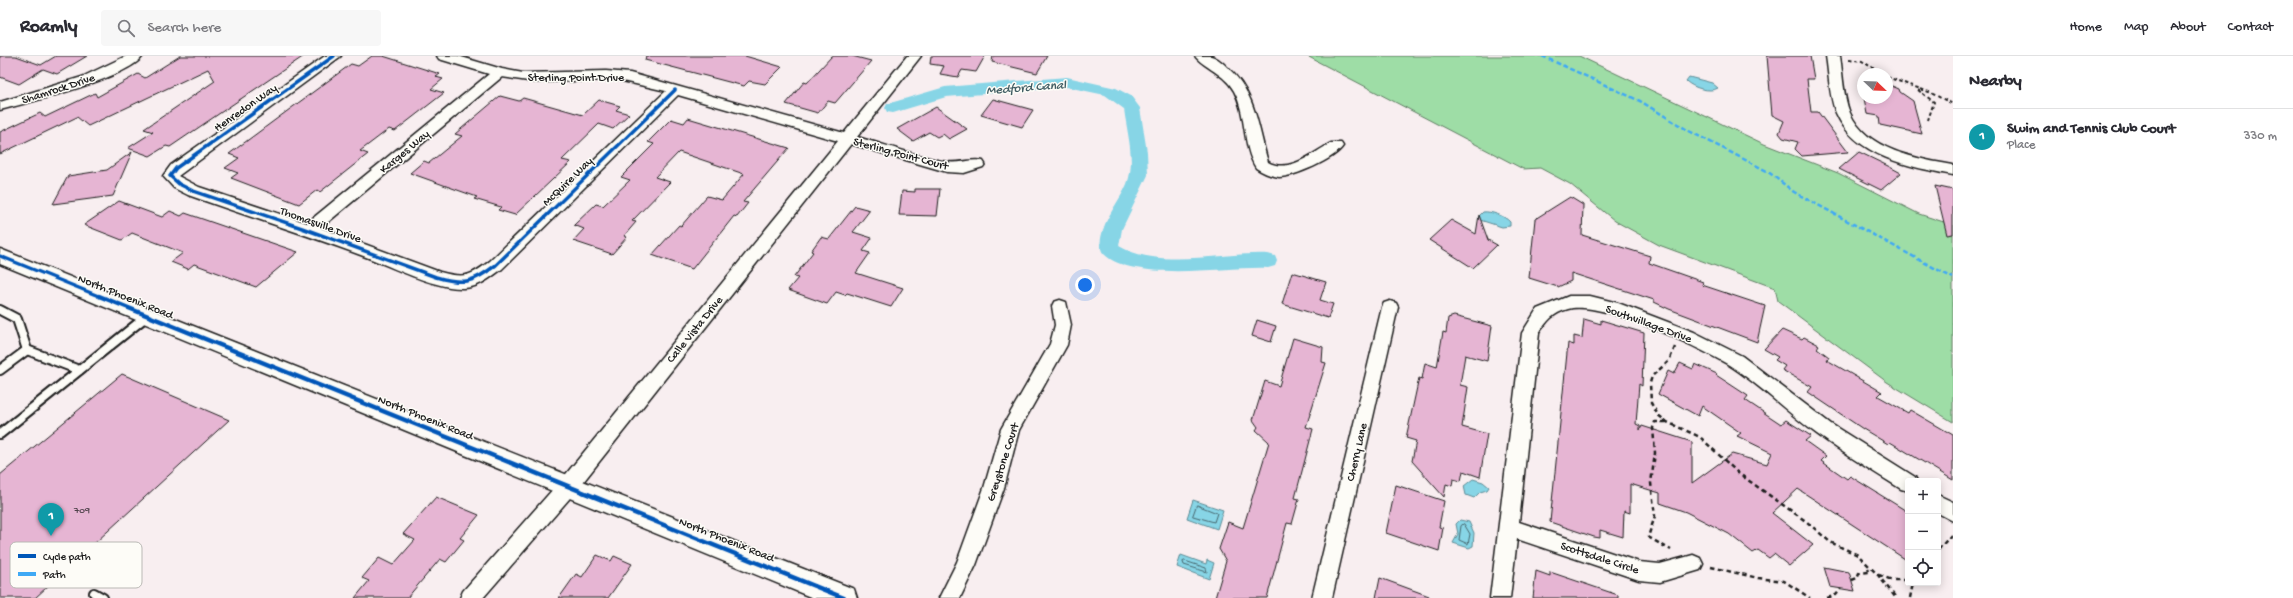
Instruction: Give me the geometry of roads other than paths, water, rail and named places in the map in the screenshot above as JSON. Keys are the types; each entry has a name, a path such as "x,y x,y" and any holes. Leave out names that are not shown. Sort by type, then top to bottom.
{"main road":[{"name":"North Phoenix Road","path":"0,256 569,485 844,598"}],"street":[{"name":"Shamrock Drive","path":"0,106 84,81 110,70 136,56"},
{"name":"Henredon Way","path":"170,176 176,168 191,157 334,56"},
{"name":"Sterling Point Drive","path":"444,56 499,73 536,78 616,75 675,90 846,139"},
{"name":"Calle Vista Drive","path":"470,598 569,485 914,56"},
{"path":"1202,56 1226,72 1243,93 1249,106 1261,165 1267,170 1275,173 1287,173 1336,146"},
{"path":"1838,57 1842,112 1852,129 1870,143 1907,160 1953,170"},
{"name":"Karges Way","path":"310,229 499,73"},
{"name":"McQuire Way","path":"469,283 496,265 675,90"},
{"name":"Sterling Point Court","path":"846,139 947,167 964,168 978,164"},
{"name":"Thomasville Drive","path":"170,176 173,182 197,192 310,229 436,277 456,282 469,283"},
{"name":"Southvillage Drive","path":"1500,598 1531,333 1543,313 1569,302 1590,302 1612,307 1711,347 1736,361 1824,430 1905,481"},
{"name":"Greystone Court","path":"949,598 966,565 994,488 1010,429 1058,344 1063,325 1060,306"},
{"name":"Cherry Lane","path":"1322,598 1390,307"},
{"path":"1941,505 1953,512"},
{"name":"Scottsdale Circle","path":"1508,527 1639,571 1660,573 1693,564"}],"lane":[{"path":"0,310 17,319 27,350"},
{"path":"0,434 147,316"},
{"path":"27,350 79,370"},
{"path":"0,370 27,350"}],"water":[{"path":"1689,77 1712,83 1718,88 1706,90 1697,88 1686,81"},
{"path":"1483,212 1490,212 1501,216 1510,222 1510,226 1502,227 1480,220 1478,217"},
{"path":"1473,479 1483,482 1489,487 1487,490 1480,492 1474,498 1466,495 1464,486"},
{"path":"1193,500 1223,510 1217,529 1187,518"},
{"path":"1460,520 1469,522 1474,533 1473,546 1469,548 1453,543 1458,534 1456,524"},
{"path":"1181,555 1206,564 1207,560 1214,563 1209,579 1177,567"}],"waterway":[{"name":"Medford Canal","path":"893,108 945,92 1067,82 1110,91 1125,100 1132,108 1139,152 1140,169 1136,185 1116,220 1110,239 1110,249 1124,258 1162,264 1250,260 1268,261"}],"place":[{"name":"Swim and Tennis Club Court","path":"51,536"}]}
